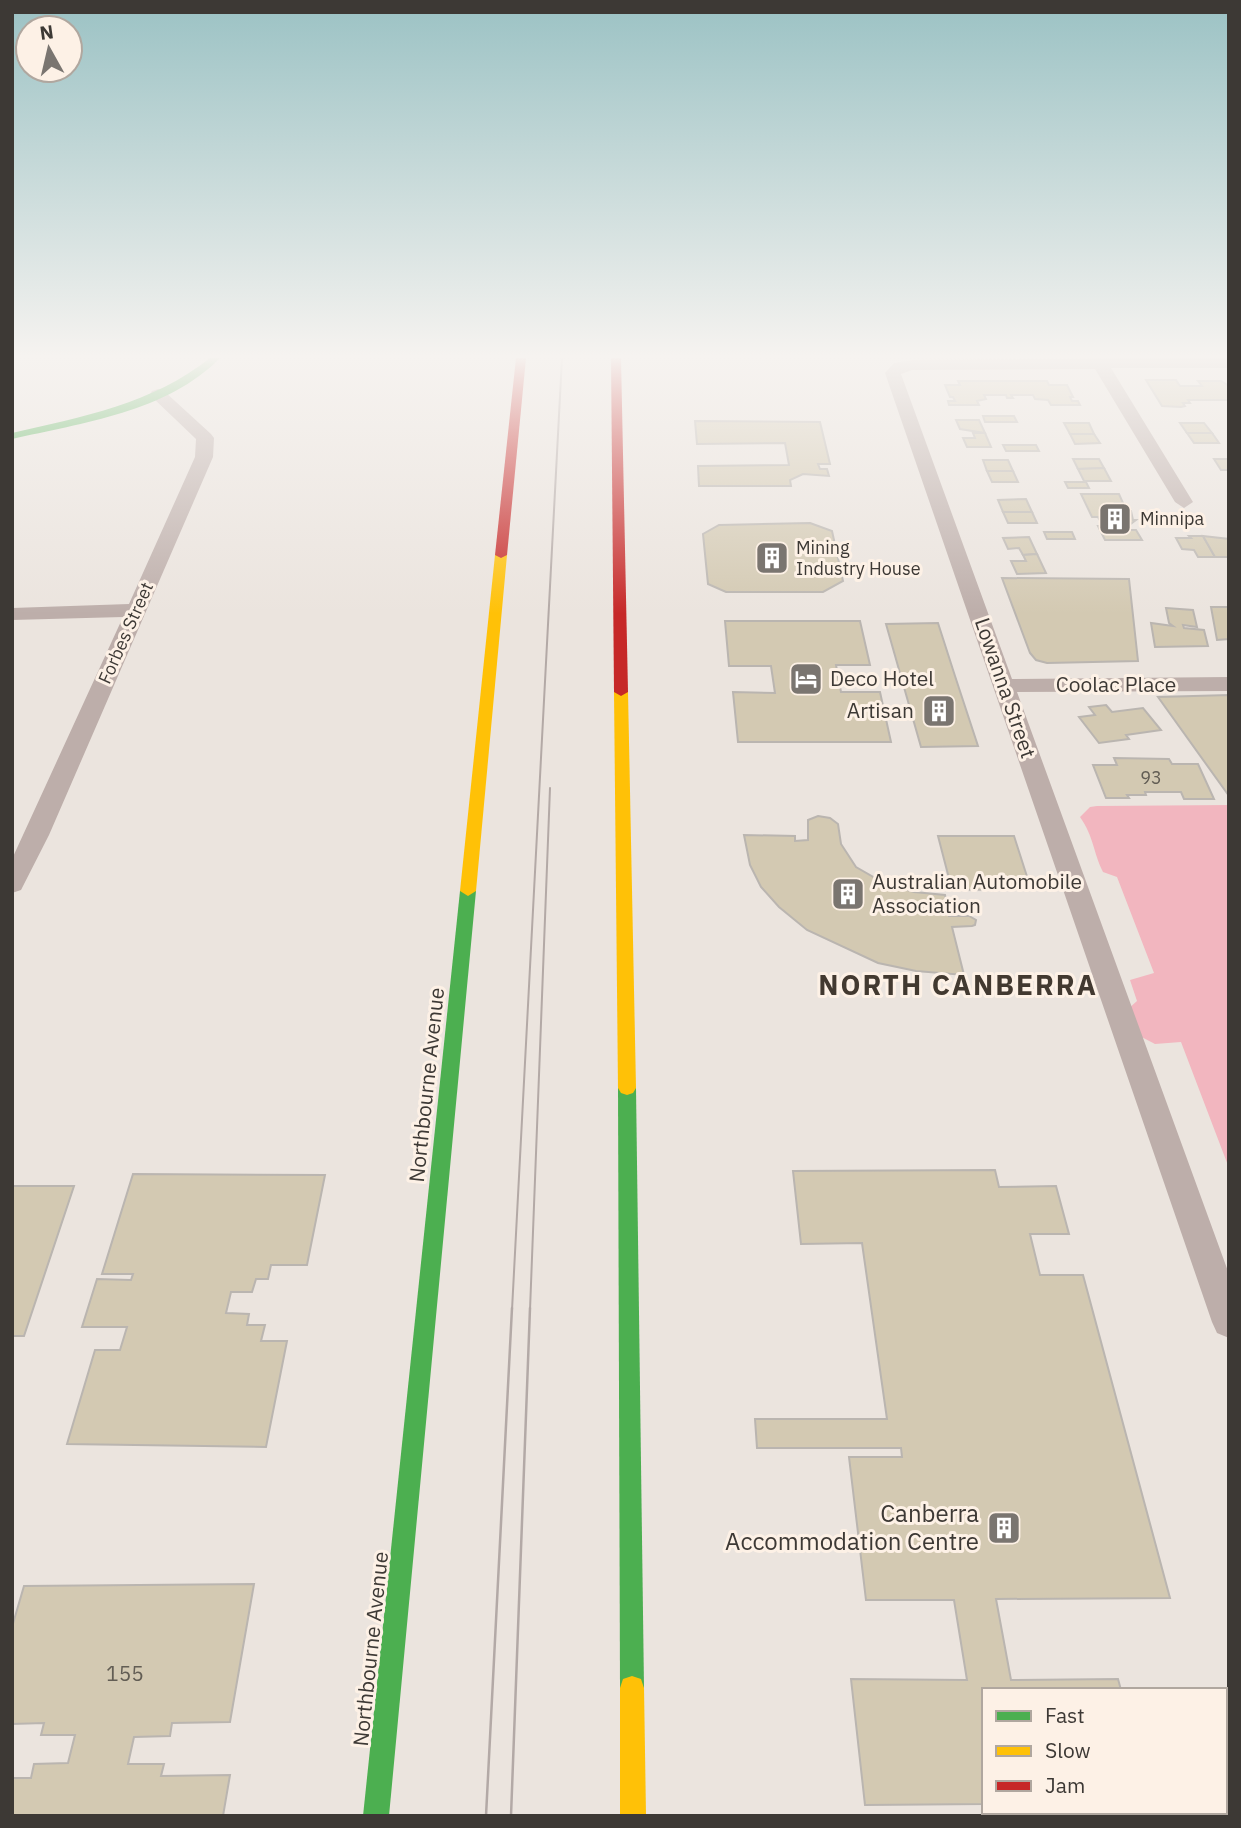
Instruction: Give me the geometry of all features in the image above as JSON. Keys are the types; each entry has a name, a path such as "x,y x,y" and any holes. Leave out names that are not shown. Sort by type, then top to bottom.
{"main road":[{"name":"Northbourne Avenue","path":"376,1816 513,443"},
{"path":"618,443 630,1271 633,1816"}],"street":[{"name":"Forbes Street","path":"12,884 22,850 136,610 204,457 205,443"},
{"name":"Lowanna Street","path":"918,443 1229,1322"},
{"path":"1149,443 1184,502"},
{"path":"12,614 136,610"},
{"name":"Coolac Place","path":"1004,686 1229,684"}],"shaded area":[{"path":"1229,805 1229,1168 1181,1042 1155,1044 1132,1032 1127,1010 1137,1001 1130,980 1154,973 1117,877 1103,872 1080,817 1090,807 1097,806"}],"building":[{"path":"785,443 825,443 830,464 818,464 820,469 827,469 829,476 803,474 790,480 791,486 699,486 698,466 789,465"},
{"path":"965,443 989,443 991,447 967,447"},
{"path":"1003,445 1036,445 1039,451 1006,451"},
{"path":"1073,459 1099,459 1104,468 1078,469"},
{"path":"1214,459 1229,459 1229,470 1221,470"},
{"path":"983,460 1008,460 1013,471 987,471"},
{"path":"1104,468 1111,481 1084,481 1078,469"},
{"path":"987,471 1013,471 1018,482 992,482"},
{"path":"1065,482 1086,482 1089,488 1068,488"},
{"name":"Minnipa","path":"1081,494 1119,494 1123,503 1115,503 1119,511 1131,511 1133,520 1136,520 1128,526 1130,530 1136,530 1142,540 1105,540 1098,526 1103,526 1098,517 1092,517"},
{"path":"1026,499 1032,512 1003,512 998,500"},
{"path":"1003,512 1032,512 1037,523 1008,523"},
{"name":"Mining Industry House","path":"810,523 832,531 843,581 823,592 726,592 708,584 703,534 719,525"},
{"path":"1044,532 1072,532 1075,539 1047,539"},
{"path":"1189,536 1203,536 1215,557 1198,557 1194,550 1182,549 1176,538 1191,538"},
{"path":"1203,536 1229,539 1229,557 1215,557"},
{"path":"1029,537 1037,554 1023,555 1019,548 1008,549 1003,538"},
{"path":"1037,554 1046,573 1017,574 1011,561 1026,561 1023,555"},
{"path":"1002,578 1129,579 1138,661 1047,663 1036,660 1030,653"},
{"path":"1211,607 1229,607 1229,639 1217,640"},
{"path":"1166,608 1193,610 1197,627 1183,625 1184,628 1204,630 1208,646 1155,647 1151,623 1173,626 1169,623"},
{"name":"Deco Hotel","path":"725,621 860,621 870,665 836,665 841,692 880,692 891,742 738,742 733,692 775,693 771,666 729,666"},
{"name":"Artisan","path":"938,623 978,746 921,747 886,624"},
{"path":"1229,695 1229,796 1158,697"},
{"path":"1106,705 1112,712 1143,708 1161,730 1126,735 1129,739 1099,743 1079,717 1095,715 1089,707"},
{"path":"1114,758 1169,759 1172,764 1198,764 1214,799 1184,799 1181,792 1145,792 1146,795 1127,795 1129,798 1106,798 1093,765 1117,765"},
{"name":"Australian Automobile Association","path":"818,816 830,818 838,824 841,844 856,867 884,883 914,892 945,895 949,916 969,916 976,920 972,926 952,927 964,975 916,971 878,963 807,930 779,907 761,887 750,865 744,835 795,836 795,841 808,840 808,820"},
{"path":"938,836 1014,836 1031,889 952,890"},
{"name":"Canberra Accommodation Centre","path":"995,1170 999,1187 1056,1186 1069,1234 1030,1234 1040,1275 1083,1275 1170,1598 996,1599 1011,1680 1118,1679 1120,1688 982,1688 982,1804 865,1805 851,1679 967,1680 954,1600 866,1600 849,1457 902,1457 901,1448 757,1448 755,1419 887,1419 862,1243 801,1244 793,1171"},
{"path":"133,1174 325,1175 307,1265 271,1265 268,1279 256,1279 252,1292 231,1292 226,1313 249,1314 247,1325 265,1325 261,1341 287,1341 266,1447 67,1444 95,1350 120,1350 127,1327 82,1327 97,1279 131,1280 133,1274 102,1274"},
{"path":"12,1186 74,1186 24,1336 12,1336"},
{"path":"254,1584 230,1722 172,1723 170,1736 134,1737 128,1764 164,1764 161,1776 230,1775 223,1816 12,1816 12,1778 31,1778 34,1764 68,1763 75,1735 41,1735 44,1723 12,1724 12,1627 24,1586"}],"tram line":[{"path":"512,1310 558,443"},
{"path":"530,1310 550,788"},
{"path":"486,1816 512,1308"},
{"path":"511,1816 530,1308"}],"traffic: fast":[{"path":"376,1816 468,891"},
{"path":"627,1088 632,1688"}],"traffic: slow":[{"path":"468,891 501,555"},
{"path":"621,692 627,1088"},
{"path":"632,1688 633,1816"}],"traffic: jam":[{"path":"501,555 512,443"},
{"path":"617,443 621,692"}],"place":[{"name":"Minnipa","path":"1115,519"},
{"name":"Mining Industry House","path":"772,558"},
{"name":"Deco Hotel","path":"806,679"},
{"name":"Artisan","path":"939,711"},
{"name":"Australian Automobile Association","path":"848,894"},
{"name":"Canberra Accommodation Centre","path":"1004,1528"}],"district":[{"name":"NORTH CANBERRA","path":"958,985"}]}
